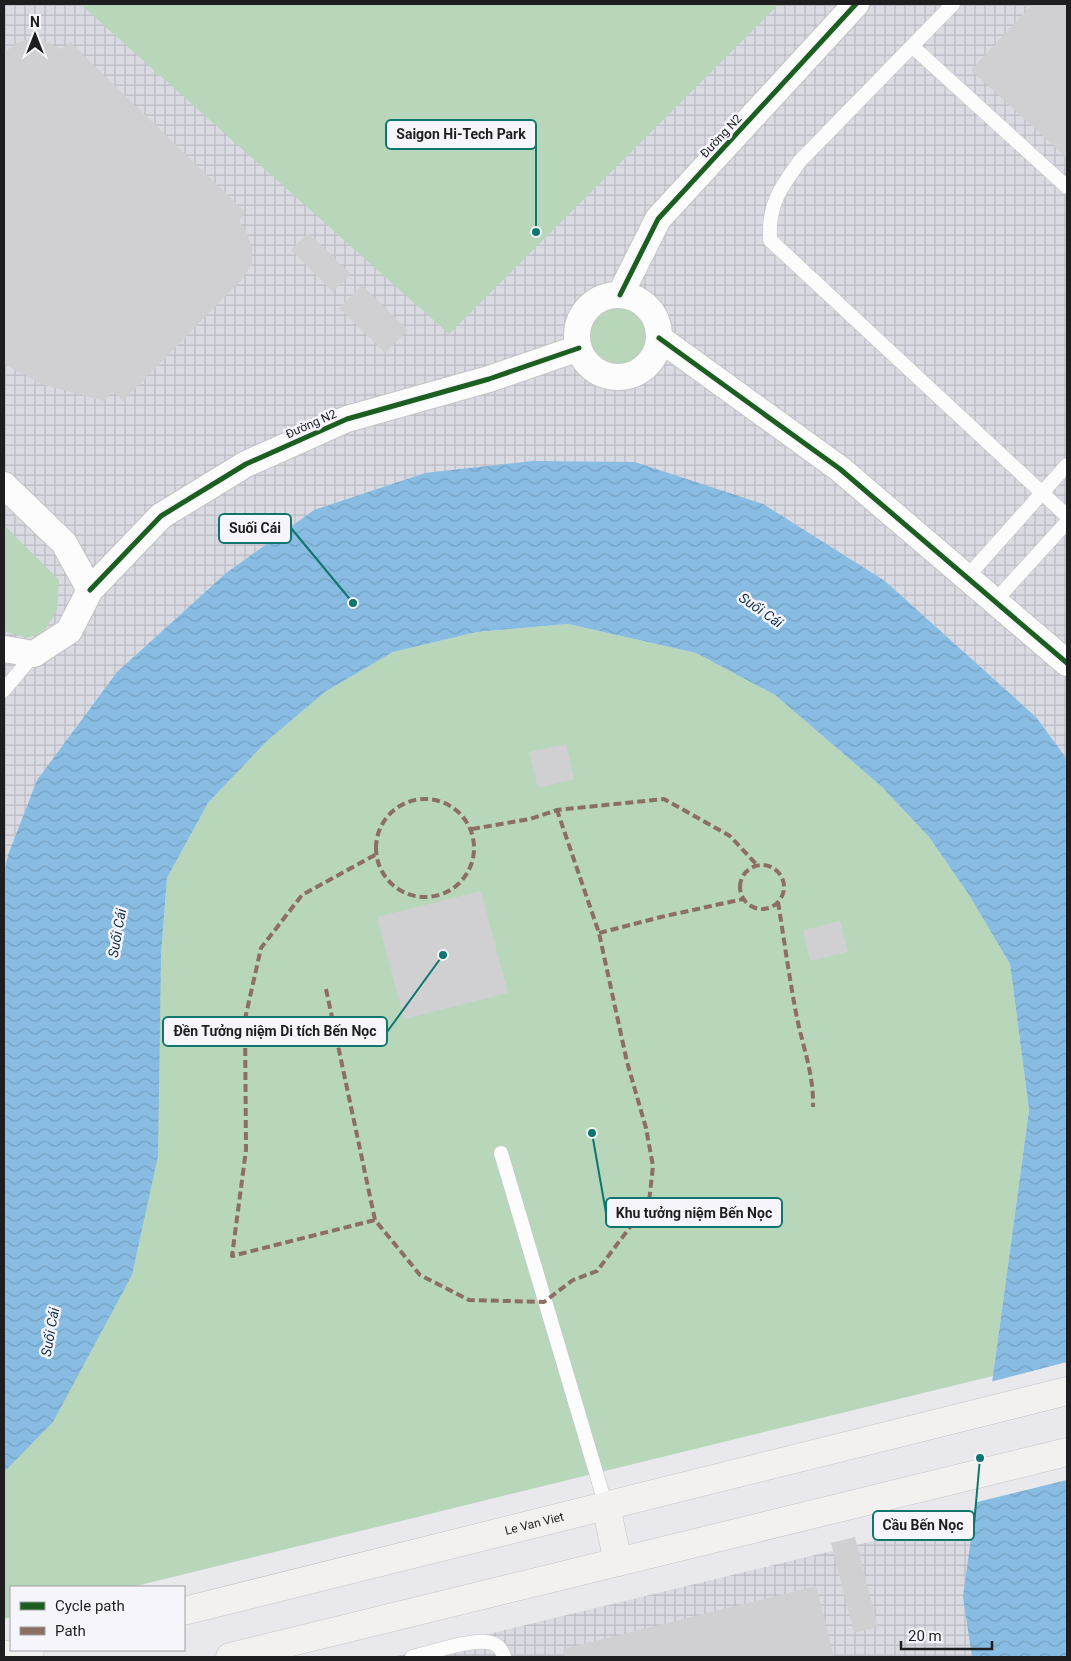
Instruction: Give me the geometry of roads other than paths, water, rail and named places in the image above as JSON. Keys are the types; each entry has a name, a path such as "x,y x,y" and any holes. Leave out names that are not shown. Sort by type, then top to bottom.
{"main road":[{"name":"Le Van Viet","path":"185,1611 1067,1392"},
{"path":"230,1657 1067,1452"},
{"path":"606,1506 618,1562"},
{"path":"4,1656 26,1651"}],"street":[{"name":"Đường N2","path":"620,295 658,219 856,4"},
{"path":"620,295 633,298 644,304 653,314 658,325 659,338 656,352 648,363 637,372 623,376 609,375 596,370 586,360 579,348 578,326 583,315 598,300 620,295"},
{"path":"659,338 840,469 1067,663"},
{"name":"Đường N2","path":"34,654 69,631 90,590 161,516 246,464 347,419 489,379 579,348"},
{"path":"4,485 64,543 90,590"},
{"path":"4,649 34,654"}],"lane":[{"path":"953,4 800,161 779,189 769,220 770,240 1067,516"},
{"path":"912,46 1067,187"},
{"path":"967,577 1067,465"},
{"path":"995,601 1067,522"},
{"path":"4,690 34,654"},
{"path":"501,1153 606,1506"},
{"path":"412,1657 482,1641 494,1643 503,1651 504,1657"}],"water":[{"path":"533,461 635,462 763,504 885,581 1036,717 1067,759 1067,1657 972,1657 963,1597 1029,1110 1010,964 969,895 929,837 882,787 775,695 696,653 568,624 477,632 393,652 325,692 267,741 208,803 167,878 161,956 158,1156 132,1275 53,1422 4,1472 4,872 8,855 37,780 117,672 226,573 314,510 425,473"}],"place":[{"name":"Saigon Hi-Tech Park","path":"536,232"},
{"name":"Suối Cái","path":"353,603"},
{"name":"Đền Tưởng niệm Di tích Bến Nọc","path":"443,955"},
{"name":"Khu tưởng niệm Bến Nọc","path":"592,1133"},
{"name":"Cầu Bến Nọc","path":"980,1458"}]}
